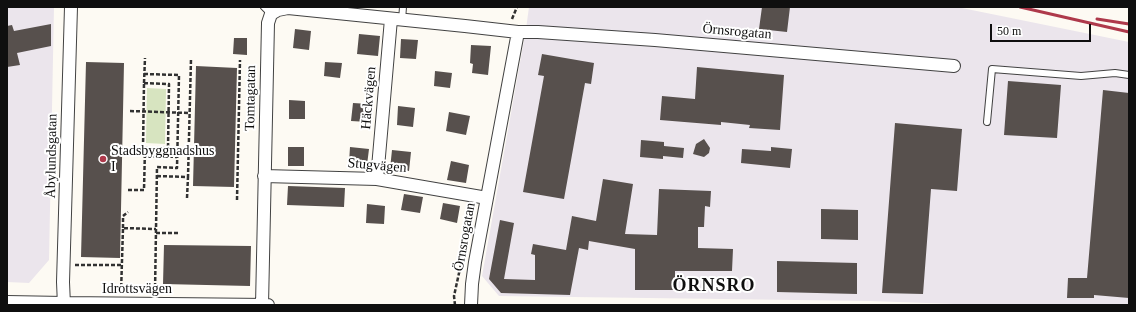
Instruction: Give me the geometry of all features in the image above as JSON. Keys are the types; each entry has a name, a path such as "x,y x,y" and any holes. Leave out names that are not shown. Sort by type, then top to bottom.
{"street":[{"name":"Åbylundsgatan","path":"64,304 70,7"},
{"name":"Tomtagatan","path":"262,305 268,23 267,11 288,8 397,20"},
{"name":"Örnsrogatan","path":"397,20 518,32 655,40 954,66"},
{"name":"Häckvägen","path":"377,179 397,20"},
{"name":"Örnsrogatan","path":"471,305 472,284 518,32"},
{"name":"Stugvägen","path":"264,176 377,179 487,198"},
{"name":"Idrottsvägen","path":"7,302 64,304 268,305"}],"lane":[{"path":"397,20 403,7"},
{"path":"987,122 992,69 1081,76 1115,73 1129,75"}],"path":[{"path":"128,190 144,190 145,148 143,148 145,58"},
{"path":"188,198 191,59"},
{"path":"237,200 240,60"},
{"path":"144,74 179,75 176,168 157,168 154,304"},
{"path":"144,83 170,84 168,148 145,148"},
{"path":"130,111 189,113"},
{"path":"145,156 177,157"},
{"path":"157,176 188,177"},
{"path":"121,300 123,216 128,212"},
{"path":"123,228 156,229"},
{"path":"156,233 179,233"},
{"path":"64,266 122,265"},
{"path":"454,296 455,305"}],"shaded area":[{"path":"7,7 54,7 49,260 29,283 7,282"},
{"path":"529,7 957,7 1129,42 1129,305 983,305 870,301 499,296 482,276"}],"green space":[{"path":"147,88 166,89 165,144 146,143"}],"building":[{"path":"762,7 790,7 787,32 759,29"},
{"path":"51,24 51,46 17,53 20,65 7,67 7,26 12,25 14,31"},
{"path":"295,29 311,31 309,50 293,48"},
{"path":"359,34 380,36 378,56 357,54"},
{"path":"234,38 247,38 247,55 233,54"},
{"path":"401,39 418,40 416,59 400,58"},
{"path":"471,45 491,46 488,75 472,73 473,64 470,63"},
{"path":"542,54 594,63 591,84 585,83 564,199 523,192 544,76 538,75"},
{"name":"Stadsbyggnadshus I","path":"86,62 124,63 120,258 81,257"},
{"path":"325,62 342,63 340,78 324,76"},
{"path":"196,66 237,68 234,187 193,186"},
{"path":"697,67 784,75 780,130 749,128 750,125 721,122 721,125 660,120 662,96 695,99"},
{"path":"435,71 452,73 450,88 434,86"},
{"path":"1008,81 1061,85 1057,138 1004,135"},
{"path":"1103,90 1129,93 1129,298 1094,295 1094,298 1067,298 1068,278 1087,278"},
{"path":"289,100 305,101 305,119 289,119"},
{"path":"353,103 369,104 368,122 351,121"},
{"path":"398,106 415,108 413,127 397,125"},
{"path":"449,112 470,116 466,135 446,131"},
{"path":"895,123 962,129 957,191 931,189 923,294 882,293"},
{"path":"704,139 710,148 709,153 704,157 693,154 696,144"},
{"path":"641,140 664,142 664,146 684,148 683,158 663,156 663,159 640,157"},
{"path":"288,147 304,147 304,166 288,166"},
{"path":"350,147 369,149 367,165 349,163"},
{"path":"771,147 792,149 790,168 741,163 742,149 771,151"},
{"path":"392,150 411,152 409,171 390,169"},
{"path":"451,161 469,165 466,183 447,180"},
{"path":"603,179 633,184 625,234 657,235 659,189 711,191 710,207 705,206 704,227 698,227 698,248 733,249 732,271 675,271 675,290 635,290 635,249 589,241 588,250 579,248 570,295 501,293 489,279 500,220 514,223 504,279 535,280 535,255 531,254 533,244 566,250 572,216 596,221"},
{"path":"288,186 345,188 344,207 287,205"},
{"path":"404,194 423,197 420,213 401,210"},
{"path":"443,203 460,206 457,223 440,219"},
{"path":"367,204 385,206 384,224 366,223"},
{"path":"821,209 858,210 858,240 821,239"},
{"path":"164,245 251,246 250,286 163,284"},
{"path":"777,261 857,263 857,294 777,292"}],"railway":[{"path":"1020,7 1129,32"},
{"path":"1097,19 1129,24"}],"place":[{"name":"Stadsbyggnadshus I","path":"103,159"}],"district":[{"name":"ÖRNSRO","path":"714,286"}]}
